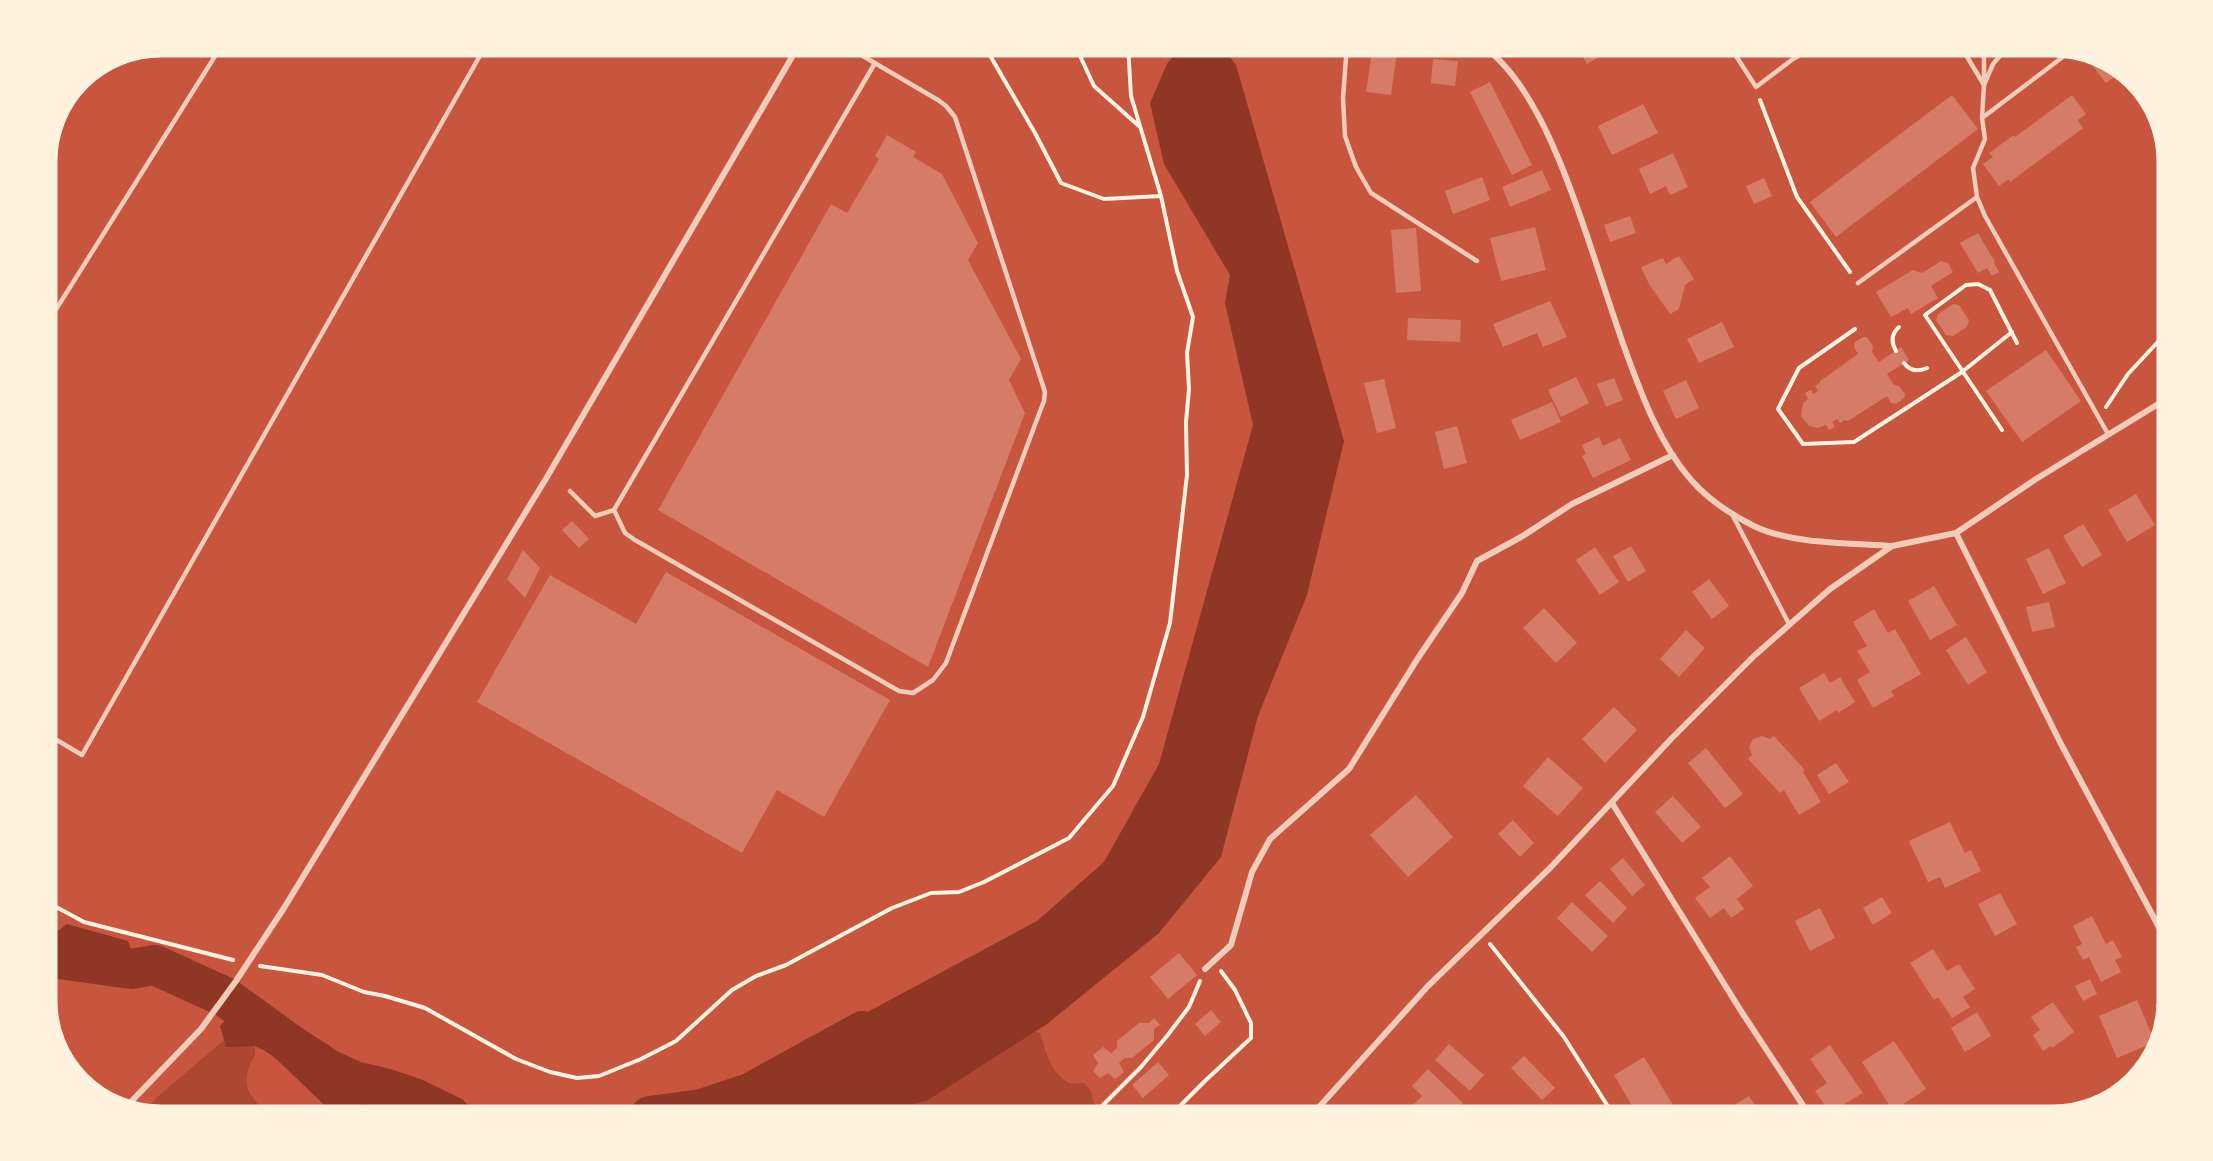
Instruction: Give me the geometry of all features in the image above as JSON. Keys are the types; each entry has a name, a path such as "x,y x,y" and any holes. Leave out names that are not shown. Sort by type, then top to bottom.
{"street":[{"path":"131,1101 201,1029 284,908 547,477 793,56"},
{"path":"1494,56 1510,74 1547,131 1564,172 1638,384 1673,455 1700,489 1754,526 1802,539 1892,546 1956,533 1997,504 2157,404"},
{"path":"1205,969 1231,945 1252,872 1270,839 1349,769 1418,658 1462,593 1477,561 1521,537 1572,504 1673,455"},
{"path":"1956,533 2061,744 2158,925"},
{"path":"1320,1106 1428,986 1612,803 1671,739 1754,657 1830,589 1892,546"},
{"path":"1612,803 1741,1011 1803,1106"}],"lane":[{"path":"56,309 215,56"},
{"path":"56,740 82,755 480,56"},
{"path":"614,510 626,533 635,540 899,691 913,693 926,686 946,663 1042,408 1045,392 954,117 938,100 863,56"},
{"path":"1346,56 1343,98 1345,136 1356,167 1371,193 1477,261"},
{"path":"1736,56 1756,87 1798,56"},
{"path":"1967,56 1984,85"},
{"path":"1984,56 1982,118 1985,139 1973,168 1977,197 1985,216 2108,434"},
{"path":"1984,85 1993,64 2000,56"},
{"path":"1982,118 2064,56"},
{"path":"570,491 595,516 614,510 875,63"},
{"path":"1858,283 1977,197"},
{"path":"1731,511 1789,624"}],"path":[{"path":"990,56 1061,183 1104,199 1161,196"},
{"path":"1080,56 1094,86 1140,128"},
{"path":"56,907 84,922 247,963 322,975 364,992 425,1008 516,1059 550,1072 577,1078 599,1076 641,1059 676,1041 732,990 756,976 786,965 892,908 931,893 959,892 1032,859 1069,838 1113,786 1143,717 1170,623 1187,475 1186,422 1189,389 1187,354 1193,317 1177,271 1161,196 1131,96 1129,56"},
{"path":"1756,87 1797,198 1858,283"},
{"path":"2002,430 1926,318 1928,312 1966,285 1978,284 1990,290 2017,343"},
{"path":"1896,351 1893,338 1899,327"},
{"path":"1855,329 1798,368 1778,409 1803,444 1854,442 1962,372 2012,332"},
{"path":"2099,418 2128,374 2157,343"},
{"path":"1904,363 1917,371 1927,369"},
{"path":"1482,934 1564,1037 1608,1106"},
{"path":"1180,1106 1251,1038 1251,1023 1235,990 1213,961"},
{"path":"1102,1106 1141,1067 1189,1007 1205,969"}],"shaded area":[{"path":"1173,56 1229,56 1236,65 1344,441 1307,595 1258,716 1221,857 1159,933 1047,1024 928,1100 907,1106 753,1106 784,1087 860,1016 1037,921 1104,862 1159,764 1253,425 1225,303 1230,275 1164,164 1150,103 1167,64"},
{"path":"67,924 128,941 135,959 108,976 56,977 56,932"},
{"path":"232,1013 243,1015 325,1084 378,1106 326,1106 271,1054 255,1046 226,1047 220,1026"},
{"path":"1030,1030 1040,1033 1050,1062 1058,1075 1070,1083 1084,1083 1091,1091 1095,1106 851,1106"},
{"path":"231,1034 254,1042 254,1055 246,1078 249,1092 261,1106 151,1105 155,1099"}],"building":[{"path":"1371,56 1396,56 1391,95 1366,92"},
{"path":"1582,56 1601,56 1587,64"},
{"path":"1433,59 1458,61 1455,86 1431,83"},
{"path":"2090,63 2115,76 2106,83"},
{"path":"1490,82 1532,165 1512,175 1470,92"},
{"path":"1952,95 1978,129 1836,237 1810,202"},
{"path":"2072,95 2086,114 2078,120 2083,128 2010,182 2009,179 1999,186 1983,164 1993,157 1989,153"},
{"path":"1643,104 1658,133 1612,155 1598,126"},
{"path":"887,135 916,152 913,157 942,174 978,243 968,260 1021,359 1009,380 1025,413 928,667 658,510 831,204 847,213 879,159 875,156"},
{"path":"1673,153 1688,187 1670,195 1666,186 1650,194 1639,169"},
{"path":"1542,170 1551,190 1510,207 1502,187"},
{"path":"1482,177 1490,200 1453,214 1445,191"},
{"path":"1764,178 1772,196 1754,204 1746,186"},
{"path":"1630,216 1636,233 1610,242 1604,225"},
{"path":"1535,227 1546,270 1501,281 1490,238"},
{"path":"1416,228 1421,291 1396,293 1391,230"},
{"path":"1978,233 1999,272 1992,276 1987,268 1978,273 1960,243"},
{"path":"1679,256 1694,279 1685,285 1679,309 1670,314 1649,284 1641,267 1663,258 1666,264"},
{"path":"1941,261 1948,263 1953,272 1931,286 1938,298 1911,314 1908,308 1891,317 1876,292 1913,270 1922,273"},
{"path":"1550,301 1567,337 1543,347 1537,333 1503,347 1493,324"},
{"path":"1953,304 1959,305 1969,320 1967,327 1953,336 1946,335 1936,320 1938,314"},
{"path":"1408,318 1461,320 1460,342 1407,340"},
{"path":"1722,322 1734,347 1699,363 1687,339"},
{"path":"1867,337 1873,346 1872,352 1879,362 1901,347 1909,360 1887,374 1894,385 1899,386 1905,394 1904,398 1896,404 1891,403 1887,396 1848,421 1840,423 1837,419 1832,422 1835,427 1829,430 1826,425 1818,428 1809,426 1801,416 1803,403 1808,399 1805,393 1811,390 1813,394 1818,391 1815,386 1820,381 1858,354 1854,347 1855,342"},
{"path":"2046,350 2081,401 2022,442 1986,391"},
{"path":"1576,377 1589,403 1561,417 1548,390"},
{"path":"1614,378 1623,400 1606,407 1597,384"},
{"path":"1384,379 1396,428 1377,433 1364,383"},
{"path":"1686,380 1699,408 1676,419 1663,391"},
{"path":"1552,402 1561,422 1520,440 1511,420"},
{"path":"1457,426 1467,463 1444,469 1435,432"},
{"path":"1599,437 1603,446 1620,438 1631,460 1593,478 1582,456 1586,454 1582,445"},
{"path":"2136,494 2155,525 2127,542 2108,510"},
{"path":"572,521 589,539 579,548 562,530"},
{"path":"2083,524 2102,555 2082,567 2063,536"},
{"path":"1631,546 1646,571 1628,582 1613,556"},
{"path":"1595,547 1619,582 1600,595 1576,560"},
{"path":"2049,548 2066,583 2043,594 2026,559"},
{"path":"523,550 540,568 525,598 507,579"},
{"path":"666,572 890,700 824,817 777,790 742,853 477,702 550,575 636,624"},
{"path":"1709,579 1729,606 1712,619 1692,592"},
{"path":"1934,586 1957,625 1930,640 1908,601"},
{"path":"2049,602 2055,627 2032,632 2026,607"},
{"path":"1544,608 1577,643 1556,663 1523,628"},
{"path":"1874,609 1888,633 1895,629 1921,674 1891,691 1894,696 1873,708 1857,680 1870,672 1857,651 1867,646 1853,622"},
{"path":"1686,630 1705,648 1679,677 1660,659"},
{"path":"1966,637 1987,672 1968,685 1946,650"},
{"path":"1824,673 1830,683 1840,677 1855,702 1819,721 1799,688"},
{"path":"1614,707 1637,730 1605,763 1582,739"},
{"path":"1762,736 1770,739 1774,736 1805,770 1803,772 1821,802 1799,815 1784,790 1780,793 1748,759 1752,755 1749,747 1753,739"},
{"path":"1706,748 1743,794 1725,808 1688,763"},
{"path":"1548,757 1583,788 1558,816 1523,786"},
{"path":"1836,763 1849,782 1829,794 1817,775"},
{"path":"1416,795 1453,837 1408,877 1370,835"},
{"path":"1673,796 1701,827 1682,843 1655,812"},
{"path":"1513,820 1534,843 1520,857 1498,834"},
{"path":"1950,822 1965,853 1971,850 1981,871 1945,888 1940,877 1928,882 1909,841"},
{"path":"1730,856 1753,886 1737,899 1744,909 1731,918 1724,908 1710,918 1695,898 1710,887 1702,878"},
{"path":"1623,858 1645,885 1632,896 1610,869"},
{"path":"1600,881 1627,908 1613,923 1585,895"},
{"path":"2000,893 2017,924 1995,936 1978,904"},
{"path":"1882,897 1892,913 1873,925 1863,908"},
{"path":"1572,902 1608,936 1592,952 1557,918"},
{"path":"1820,908 1835,938 1810,951 1795,921"},
{"path":"2092,916 2106,944 2113,940 2122,957 2115,960 2121,972 2101,982 2089,957 2083,960 2076,947 2082,944 2073,926"},
{"path":"1933,949 1947,971 1959,964 1975,989 1963,997 1970,1007 1952,1018 1938,997 1934,1000 1910,963"},
{"path":"1179,953 1197,975 1168,999 1150,977"},
{"path":"2090,979 2097,994 2083,1001 2075,986"},
{"path":"2137,1000 2152,1034 2148,1045 2117,1058 2099,1016"},
{"path":"2053,1002 2074,1032 2052,1048 2051,1046 2043,1051 2033,1035 2040,1030 2031,1017"},
{"path":"1211,1010 1221,1022 1205,1036 1195,1024"},
{"path":"1977,1012 1991,1036 1965,1052 1951,1028"},
{"path":"1154,1018 1160,1025 1154,1029 1154,1040 1132,1058 1125,1058 1119,1063 1124,1072 1115,1079 1108,1073 1100,1078 1093,1071 1098,1063 1093,1055 1103,1047 1111,1053 1117,1048 1117,1041 1139,1023 1149,1023"},
{"path":"1894,1041 1926,1089 1900,1106 1890,1106 1862,1062"},
{"path":"1449,1044 1484,1075 1470,1091 1435,1060"},
{"path":"1830,1045 1863,1093 1842,1106 1825,1106 1815,1091 1827,1083 1810,1059"},
{"path":"1524,1056 1555,1088 1542,1100 1511,1068"},
{"path":"1644,1057 1674,1106 1632,1106 1614,1075"},
{"path":"1158,1062 1169,1075 1143,1098 1132,1085"},
{"path":"1428,1069 1463,1103 1460,1106 1412,1106 1422,1096 1412,1086"},
{"path":"1749,1096 1755,1106 1733,1106"}],"waterway":[{"path":"56,959 131,969 155,965 225,997 330,1070 354,1081 384,1088 430,1106"},
{"path":"711,1106 750,1093 863,1031"}]}
